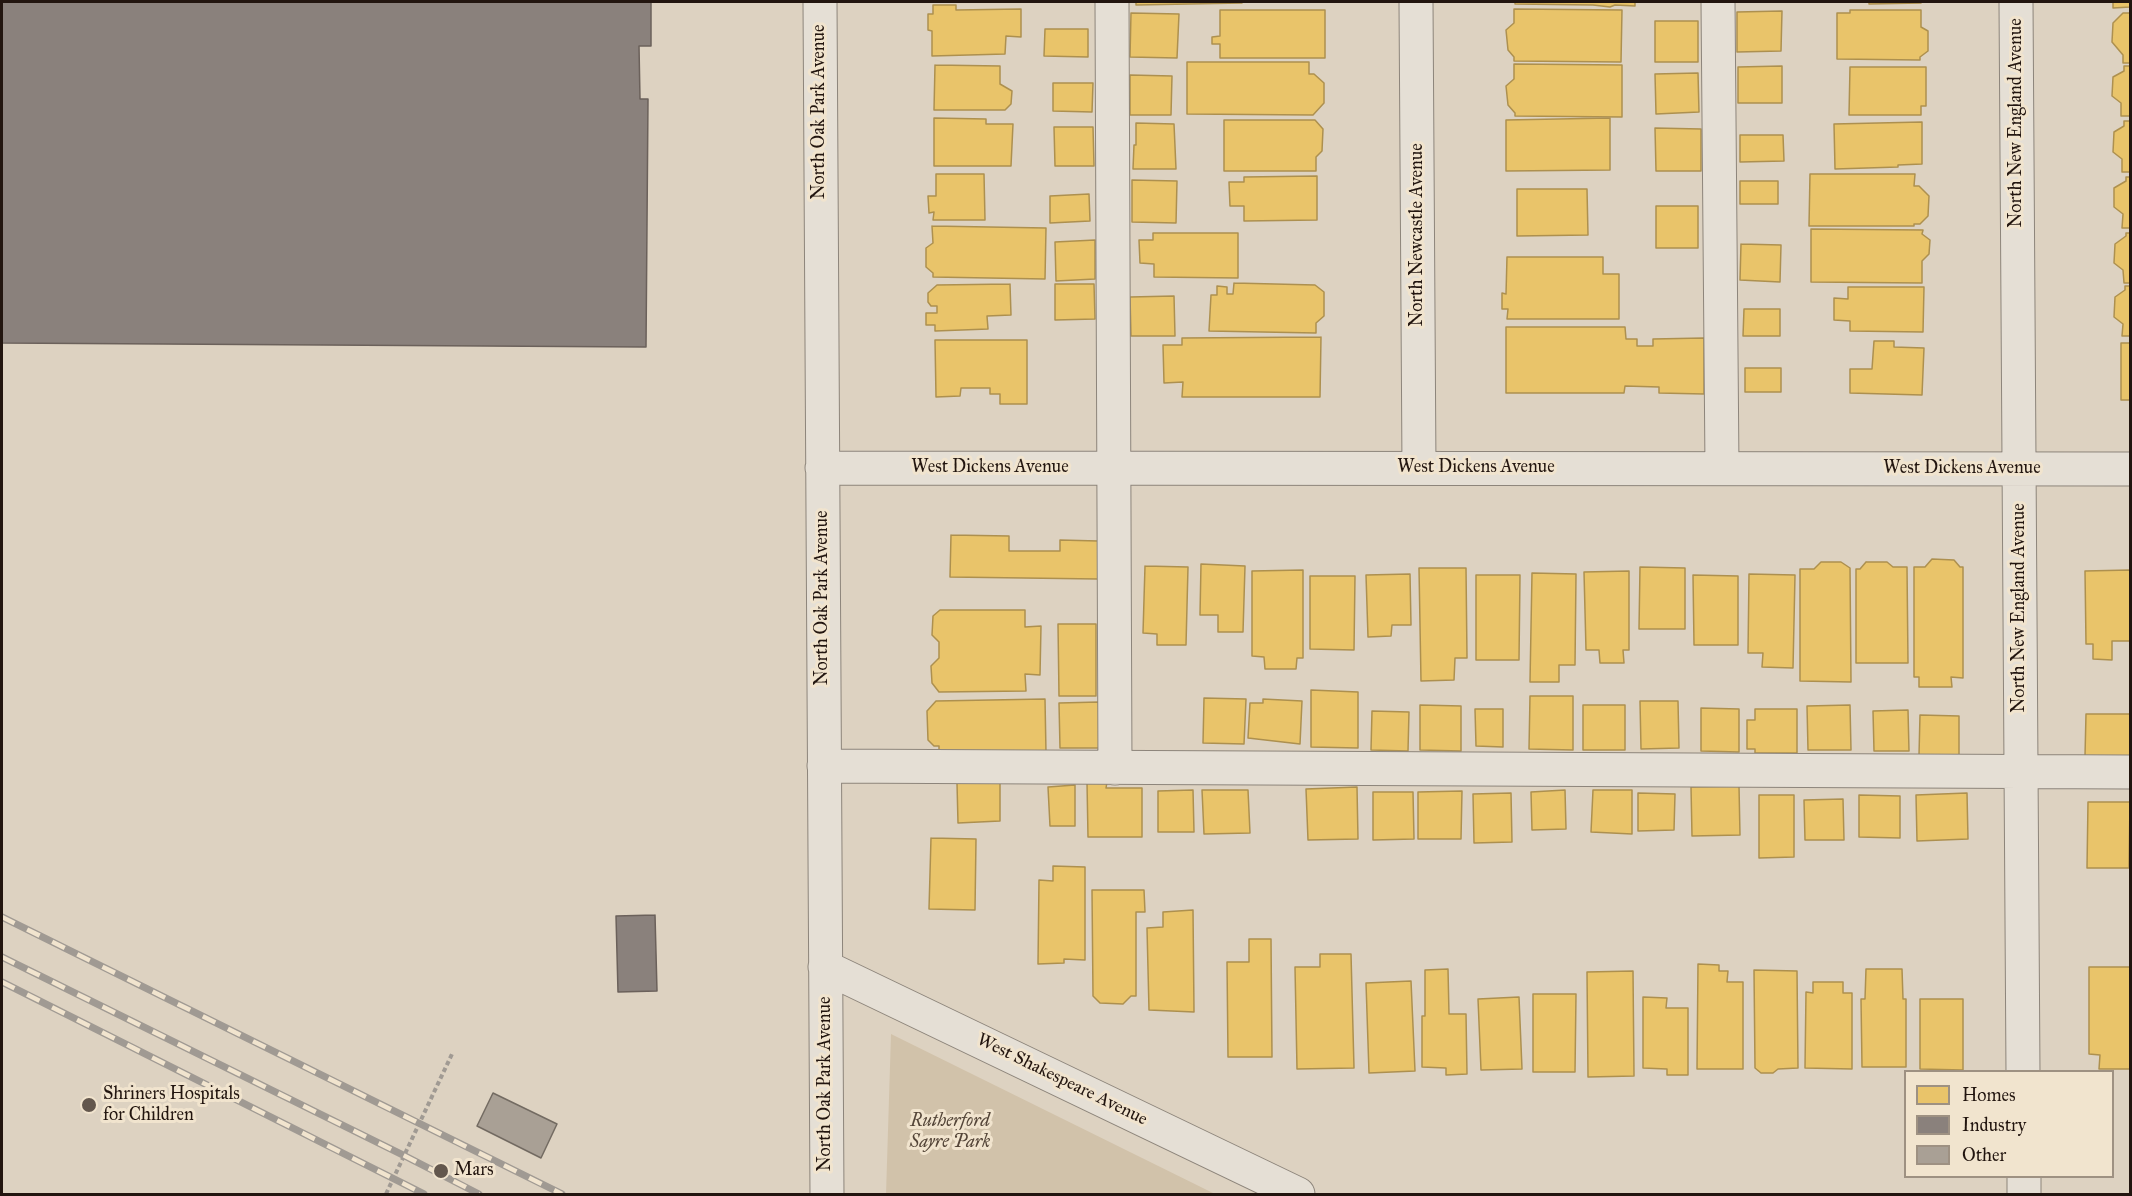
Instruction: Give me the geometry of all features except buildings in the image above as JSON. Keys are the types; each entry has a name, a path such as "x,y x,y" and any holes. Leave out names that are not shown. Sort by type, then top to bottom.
{"street":[{"name":"North Oak Park Avenue","path":"820,2 827,1194"},
{"path":"1112,2 1115,768"},
{"name":"North Newcastle Avenue","path":"1416,2 1419,468"},
{"path":"1718,2 1722,468"},
{"name":"North New England Avenue","path":"2016,2 2023,1070"},
{"name":"West Dickens Avenue","path":"822,468 2130,469"},
{"path":"824,766 2130,772"},
{"name":"West Shakespeare Avenue","path":"825,966 1298,1194"},
{"path":"2024,1178 2024,1194"}],"path":[{"path":"386,1194 452,1054"}],"green space":[{"name":"Rutherford Sayre Park","path":"891,1034 1215,1194 886,1194"}],"railway":[{"path":"2,917 562,1194"},
{"path":"2,957 479,1194"},
{"path":"2,982 424,1194"}],"place":[{"name":"Shriners Hospitals for Children","path":"89,1105"},
{"name":"Mars","path":"441,1171"}]}
